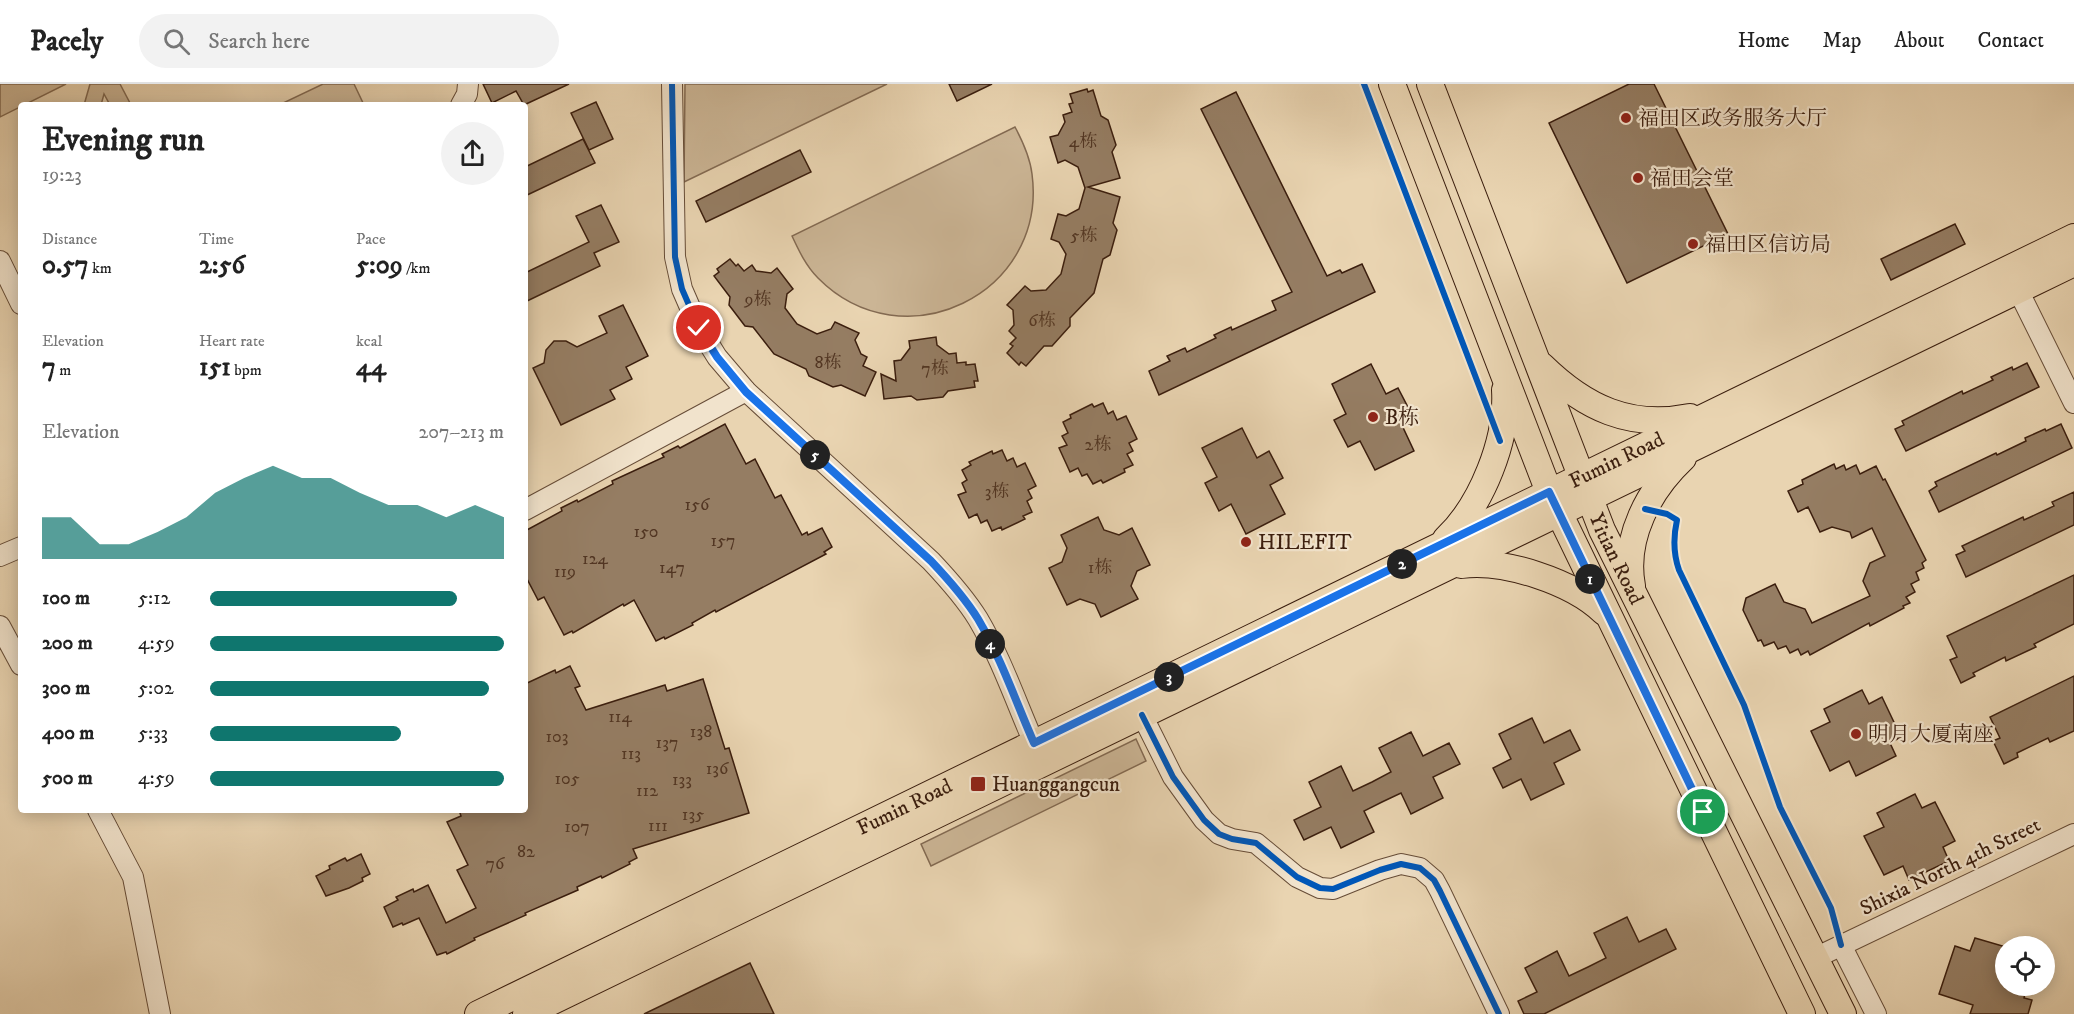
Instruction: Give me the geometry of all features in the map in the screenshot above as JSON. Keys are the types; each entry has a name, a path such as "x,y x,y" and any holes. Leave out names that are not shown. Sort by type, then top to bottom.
{"main road":[{"name":"Yitian Road","path":"1392,84 1554,503 1802,1014"},
{"name":"Yitian Road","path":"1430,84 1602,531 1843,1014"},
{"name":"Fumin Road","path":"478,1014 1034,743 1438,559 1554,503 1586,487 1714,412 2074,237"},
{"name":"Fumin Road","path":"1586,487 1705,442 2074,263"},
{"path":"1537,362 1562,386 1591,405 1616,415 1640,420 1672,421 1714,412"},
{"path":"1501,369 1505,390 1505,408 1498,449 1484,483 1464,519 1449,537 1438,559 1455,565 1473,563 1510,567 1533,574 1579,594 1593,602 1609,617"},
{"path":"1635,598 1631,558 1635,533 1644,509 1670,470 1687,454 1705,442"},
{"name":"Fumin Road","path":"526,1014 1142,715 1438,559"}],"street":[{"path":"463,102 467,94 468,84"},
{"path":"672,84 674,230 677,273 687,303 699,328 717,357 746,392 931,561 957,590 969,605 987,636 1034,743"},
{"path":"0,261 18,298"},
{"path":"2018,290 2074,403"},
{"path":"528,508 746,392"},
{"path":"0,556 18,548"},
{"path":"0,626 18,659"},
{"path":"1142,715 1173,777 1204,820 1219,834 1256,843 1297,877 1320,888 1341,886 1401,864 1412,865 1428,874 1440,891 1499,1014"},
{"path":"100,813 133,877 160,1014"},
{"name":"Shixia North 4th Street","path":"1815,958 2074,834"},
{"path":"1841,945 1876,1014"}],"shaded area":[{"path":"0,84 66,84 30,102 18,102 18,108 0,117"},
{"path":"90,84 120,84 129,102 108,102 104,94 102,102 85,102"},
{"path":"323,84 354,84 363,102 285,102"},
{"path":"685,84 887,84 684,182"},
{"path":"1015,127 1026,150 1031,168 1031,216 1017,253 994,282 963,303 927,315 890,315 852,303 818,278 806,263 792,236"},
{"path":"1136,739 1146,761 931,866 921,844"}],"building":[{"path":"483,84 569,84 528,103 522,102 516,91 492,102"},
{"path":"949,84 992,84 957,101"},
{"name":"福田会堂","path":"1629,84 1654,84 1728,234 1627,283 1549,123"},
{"path":"1087,89 1088,92 1093,90 1101,116 1108,120 1116,145 1112,152 1120,178 1088,187 1120,197 1113,223 1117,230 1110,255 1103,259 1094,293 1070,318 1070,326 1052,346 1044,346 1026,366 1021,362 1019,365 1007,353 1013,346 1010,344 1016,338 1009,331 1014,325 1013,310 1007,305 1025,286 1031,291 1046,290 1061,274 1066,254 1059,242 1051,239 1058,214 1066,216 1079,209 1085,188 1078,167 1065,160 1058,163 1050,137 1058,135 1065,122 1063,115 1072,112 1069,104 1073,103 1070,94"},
{"path":"1236,92 1327,276 1340,270 1342,273 1362,264 1375,292 1159,395 1149,371 1170,361 1167,356 1185,348 1187,352 1216,338 1214,335 1231,327 1232,330 1276,310 1272,301 1292,292 1201,109"},
{"path":"596,102 613,139 589,150 571,113"},
{"path":"583,139 595,163 528,195 528,166"},
{"path":"800,150 811,172 706,222 696,201"},
{"path":"601,205 619,242 594,253 600,266 528,301 528,272 589,242 576,216"},
{"path":"1955,224 1965,244 1891,280 1881,259"},
{"path":"730,259 744,271 752,265 756,271 771,273 777,268 793,289 787,294 785,308 797,324 817,334 831,329 835,322 859,333 855,340 861,354 867,357 863,366 876,372 865,396 841,385 833,387 809,376 806,369 774,354 753,327 745,326 729,305 730,297 714,276 719,272 717,269"},
{"path":"623,305 648,356 626,367 632,379 610,390 615,399 561,425 533,368 544,363 546,350 554,341 566,341 577,347 607,333 599,316"},
{"path":"936,337 937,345 949,354 956,353 957,363 975,364 978,381 974,381 975,387 948,391 943,397 917,400 911,396 884,399 881,374 896,381 894,361 901,360 910,348 909,341"},
{"path":"2027,363 2039,387 1906,451 1895,429 1904,425 1902,421 1962,391 1963,394 1993,380 1991,377 2012,367 2013,370"},
{"name":"B栋","path":"1371,364 1386,394 1398,388 1412,415 1400,421 1414,451 1375,470 1360,441 1348,447 1334,420 1346,414 1332,384"},
{"path":"1103,403 1108,414 1113,411 1117,420 1126,416 1137,439 1129,443 1133,451 1127,454 1133,465 1124,469 1125,472 1103,483 1101,480 1093,484 1087,474 1082,476 1078,468 1070,472 1059,448 1067,445 1062,436 1068,433 1063,422 1071,418 1070,415 1092,404 1094,407"},
{"path":"725,424 746,464 755,459 775,498 781,495 802,535 807,532 808,535 822,528 832,547 824,552 826,554 716,612 715,610 692,623 693,625 665,639 664,637 656,641 634,600 573,633 572,631 564,635 544,597 538,600 528,581 528,529 562,511 561,508 577,500 578,502 613,484 612,481 664,457 662,454 678,446 680,448"},
{"path":"2061,424 2072,448 1939,512 1929,491 1937,486 1935,482 2026,441 2025,438"},
{"path":"1242,428 1257,458 1269,451 1283,478 1270,485 1285,514 1246,534 1231,504 1219,511 1205,483 1217,477 1202,448"},
{"path":"1002,450 1007,461 1013,458 1017,467 1025,463 1036,486 1028,490 1032,498 1027,501 1032,512 1023,516 1025,519 1002,530 1001,527 992,531 987,520 981,523 977,514 969,518 958,495 966,492 962,483 967,480 962,470 971,465 969,462 992,451 993,454"},
{"path":"1834,464 1836,469 1844,465 1846,470 1856,465 1860,474 1876,466 1883,480 1885,479 1926,560 1922,563 1924,568 1916,572 1919,580 1911,584 1915,592 1906,597 1910,603 1903,606 1904,608 1870,626 1869,623 1810,655 1808,651 1801,655 1798,649 1790,653 1786,646 1778,649 1774,642 1764,646 1761,640 1758,641 1743,610 1746,598 1775,584 1784,602 1805,609 1812,623 1870,596 1863,581 1870,563 1885,556 1872,528 1852,538 1850,532 1832,527 1820,532 1808,507 1798,512 1788,491 1803,484 1802,480"},
{"path":"2074,492 2074,525 1966,577 1956,555 1965,551 1962,546 2023,517 2024,520 2054,506 2052,502"},
{"path":"1098,517 1104,530 1119,535 1132,528 1150,565 1137,571 1131,586 1138,599 1101,617 1095,604 1080,599 1067,605 1049,568 1062,562 1067,548 1061,535"},
{"path":"2074,575 2074,624 2034,644 2036,647 2006,661 2005,657 1973,673 1975,676 1961,683 1950,660 1957,657 1947,636"},
{"path":"570,666 580,686 575,688 586,710 665,685 667,691 703,679 725,749 729,748 749,813 633,849 637,858 629,862 630,864 577,887 578,890 525,913 526,915 474,938 475,940 447,954 446,952 437,955 419,918 393,927 384,907 398,900 396,897 428,885 446,923 476,908 457,870 468,865 447,822 461,816 460,813 528,813 528,683 555,670 556,673"},
{"path":"2074,676 2074,731 2050,742 2048,738 2017,753 2018,757 2004,764 1993,741 2000,738 1990,717"},
{"name":"明月大厦南座","path":"1862,690 1869,704 1882,697 1901,737 1890,743 1896,756 1856,776 1849,761 1830,771 1811,731 1830,722 1824,709"},
{"path":"1532,718 1544,743 1570,730 1580,750 1554,763 1564,784 1531,800 1521,779 1503,788 1493,768 1511,759 1499,734"},
{"path":"1411,732 1423,756 1449,743 1460,764 1433,777 1443,798 1411,814 1401,793 1382,802 1364,811 1374,832 1341,848 1331,827 1304,840 1294,820 1321,807 1309,782 1341,766 1353,791 1372,782 1391,772 1379,748"},
{"path":"1915,794 1922,808 1935,802 1955,841 1943,847 1949,861 1909,880 1903,866 1884,875 1864,836 1884,827 1877,813"},
{"path":"361,854 370,874 362,878 363,881 349,888 326,896 316,876 345,858 347,861"},
{"path":"1627,917 1639,942 1666,929 1676,949 1544,1014 1524,1014 1518,1001 1537,992 1525,968 1557,951 1569,976 1606,958 1594,933"},
{"path":"1975,938 1995,944 1995,996 2024,996 2024,998 2032,1000 2028,1014 1970,1014 1973,1005 1939,994 1955,946 1970,951"},
{"path":"750,963 774,1014 644,1014"}],"cycle path":[{"path":"672,84 675,257 682,289 699,328 717,357 746,391 931,561 962,596 978,619 994,649 1034,743"},
{"path":"1364,84 1500,441"},
{"path":"1645,509 1667,514 1677,520 1674,545 1679,570 1744,705 1780,807 1831,908 1841,945"},
{"path":"1142,715 1173,777 1204,820 1219,834 1256,843 1297,877 1320,888 1333,889 1401,864 1420,868 1434,880 1440,891 1499,1014"}],"place":[{"name":"福田区政务服务大厅","path":"1626,118"},
{"name":"福田会堂","path":"1638,178"},
{"name":"福田区信访局","path":"1693,244"},
{"name":"B栋","path":"1373,417"},
{"name":"HILEFIT","path":"1246,542"},
{"name":"明月大厦南座","path":"1856,734"},
{"name":"Huanggangcun","path":"978,784"}],"route":[{"path":"699,328 717,357 746,392 931,561 957,590 969,605 987,636 1034,743 1549,492 1703,812"}]}
